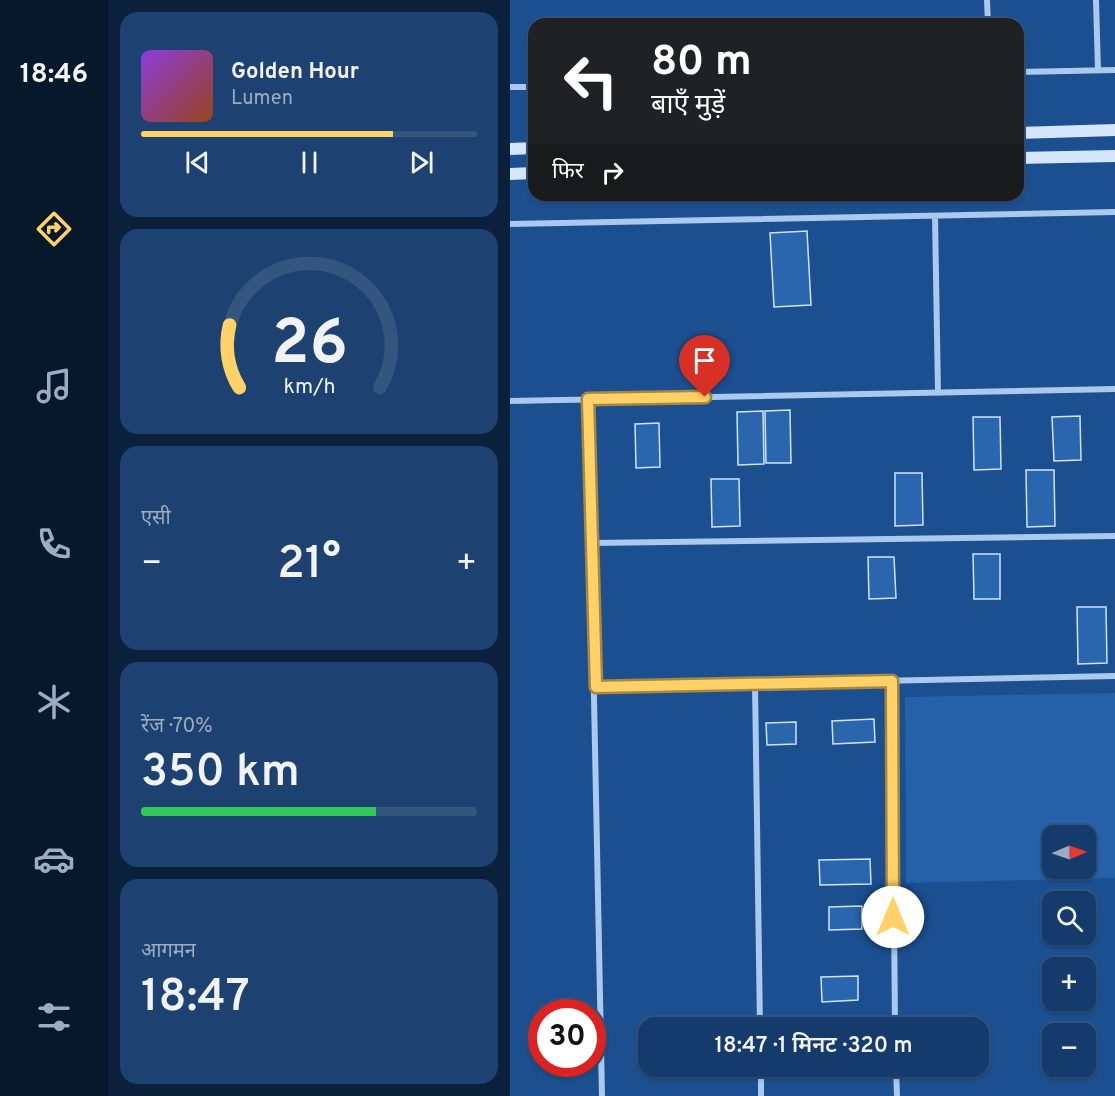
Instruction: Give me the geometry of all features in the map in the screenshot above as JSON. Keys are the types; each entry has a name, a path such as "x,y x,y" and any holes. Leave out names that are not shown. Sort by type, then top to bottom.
{"street":[{"path":"987,0 988,18"},
{"path":"1096,0 1098,70"},
{"path":"1024,72 1115,70"},
{"path":"510,87 528,87"},
{"path":"1024,133 1115,130"},
{"path":"510,149 528,148"},
{"path":"1024,159 1115,156"},
{"path":"510,174 528,173"},
{"path":"510,224 1115,212"},
{"path":"935,216 938,393"},
{"path":"510,401 1115,389"},
{"path":"588,399 596,687 602,1096"},
{"path":"592,543 1115,536"},
{"path":"596,687 1115,676"},
{"path":"892,681 895,1017"},
{"path":"755,684 760,1017"},
{"path":"761,1077 761,1096"},
{"path":"896,1077 897,1096"}],"shaded area":[{"path":"1115,693 1115,878 1096,878 1096,825 1042,825 1042,879 1073,879 906,883 905,697"}],"building":[{"path":"807,231 811,305 774,307 770,233"},
{"path":"790,410 791,463 766,463 765,411"},
{"path":"763,411 764,464 738,465 737,412"},
{"path":"1080,416 1081,460 1054,461 1052,417"},
{"path":"973,417 1000,417 1001,469 974,470"},
{"path":"659,423 660,467 636,468 635,424"},
{"path":"1026,470 1054,470 1055,526 1027,527"},
{"path":"895,473 922,473 923,525 895,526"},
{"path":"711,479 739,479 740,526 712,527"},
{"path":"973,554 1000,554 1000,599 974,599"},
{"path":"868,557 894,557 896,598 869,599"},
{"path":"1077,607 1106,607 1107,663 1078,664"},
{"path":"874,719 875,742 833,744 832,721"},
{"path":"796,722 796,744 767,745 766,723"},
{"path":"870,859 871,884 820,885 819,860"},
{"path":"862,906 862,929 829,930 829,907"},
{"path":"858,976 858,1000 822,1002 821,977"}],"route":[{"path":"705,397 588,399 596,687 892,681 893,917"}]}
